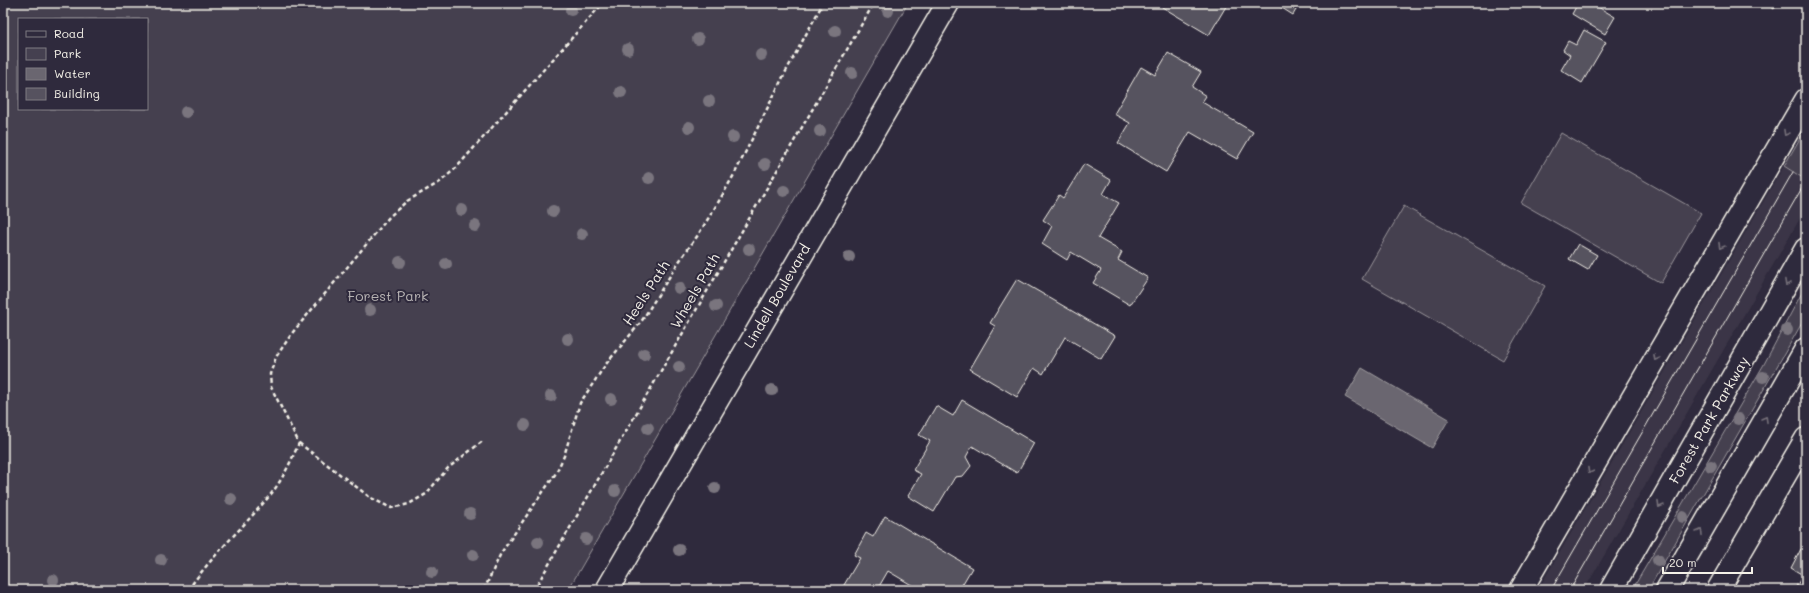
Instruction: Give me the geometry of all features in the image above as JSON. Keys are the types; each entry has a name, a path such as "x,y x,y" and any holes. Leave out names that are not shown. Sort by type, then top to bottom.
{"main road":[{"name":"Lindell Boulevard","path":"607,590 948,3"},
{"path":"1521,590 1806,100"},
{"name":"Forest Park Parkway","path":"1612,590 1806,249"},
{"path":"1667,590 1806,349"},
{"path":"1718,590 1806,439"}],"path":[{"path":"484,440 448,468 426,494 409,504 391,508 371,498 299,443 271,387 270,374 276,357 292,332 390,216 407,201 440,182 456,168 602,3"},
{"name":"Heels Path","path":"484,590 500,553 556,473 584,397 606,364 641,322 719,201 735,174 784,75 823,3"},
{"name":"Wheels Path","path":"534,590 874,3"},
{"path":"188,590 206,565 272,494 282,478 299,443"}],"shaded area":[{"path":"1784,166 1806,180 1806,208 1584,590 1538,590"}],"green space":[{"name":"Forest Park","path":"3,3 908,3 568,590 3,590"},
{"path":"1806,128 1806,180 1784,166"},
{"path":"1561,133 1701,213 1661,283 1521,203"},
{"path":"1404,206 1545,286 1503,360 1362,279"},
{"path":"1806,285 1806,316 1648,590 1632,590 1763,366"}],"water":[{"path":"1362,368 1449,419 1432,448 1345,397"}],"building":[{"path":"1164,3 1228,3 1209,35 1162,7"},
{"path":"1274,3 1300,3 1293,15"},
{"path":"1578,3 1600,3 1598,7 1615,17 1605,34 1572,14"},
{"path":"1765,3 1777,3 1774,9"},
{"path":"1584,30 1606,42 1582,83 1561,70 1570,55 1563,50 1568,41 1576,45"},
{"path":"1168,53 1201,72 1192,87 1206,96 1202,102 1253,132 1237,159 1190,132 1166,172 1118,143 1130,123 1114,114 1141,67 1155,75"},
{"path":"1084,164 1111,180 1103,194 1119,203 1098,238 1122,252 1118,260 1148,278 1130,305 1093,283 1101,270 1071,252 1067,260 1042,244 1052,226 1043,220 1059,195 1063,198"},
{"path":"1578,244 1597,255 1588,270 1569,259"},
{"path":"1017,279 1115,336 1101,359 1065,337 1043,374 1034,368 1017,397 970,369 995,326 990,323"},
{"path":"962,400 1034,443 1017,473 972,446 966,457 971,466 963,476 955,477 934,512 908,496 921,474 913,470 930,441 919,435 936,406 953,416"},
{"path":"885,516 972,568 959,590 935,590 927,585 924,590 920,590 888,571 877,590 841,590 860,558 854,555 866,533 873,537"},
{"path":"1801,549 1806,551 1806,590 1794,590 1803,575 1791,568"}],"tram line":[{"path":"1551,590 1793,172"},
{"path":"1570,590 1806,181"}]}
